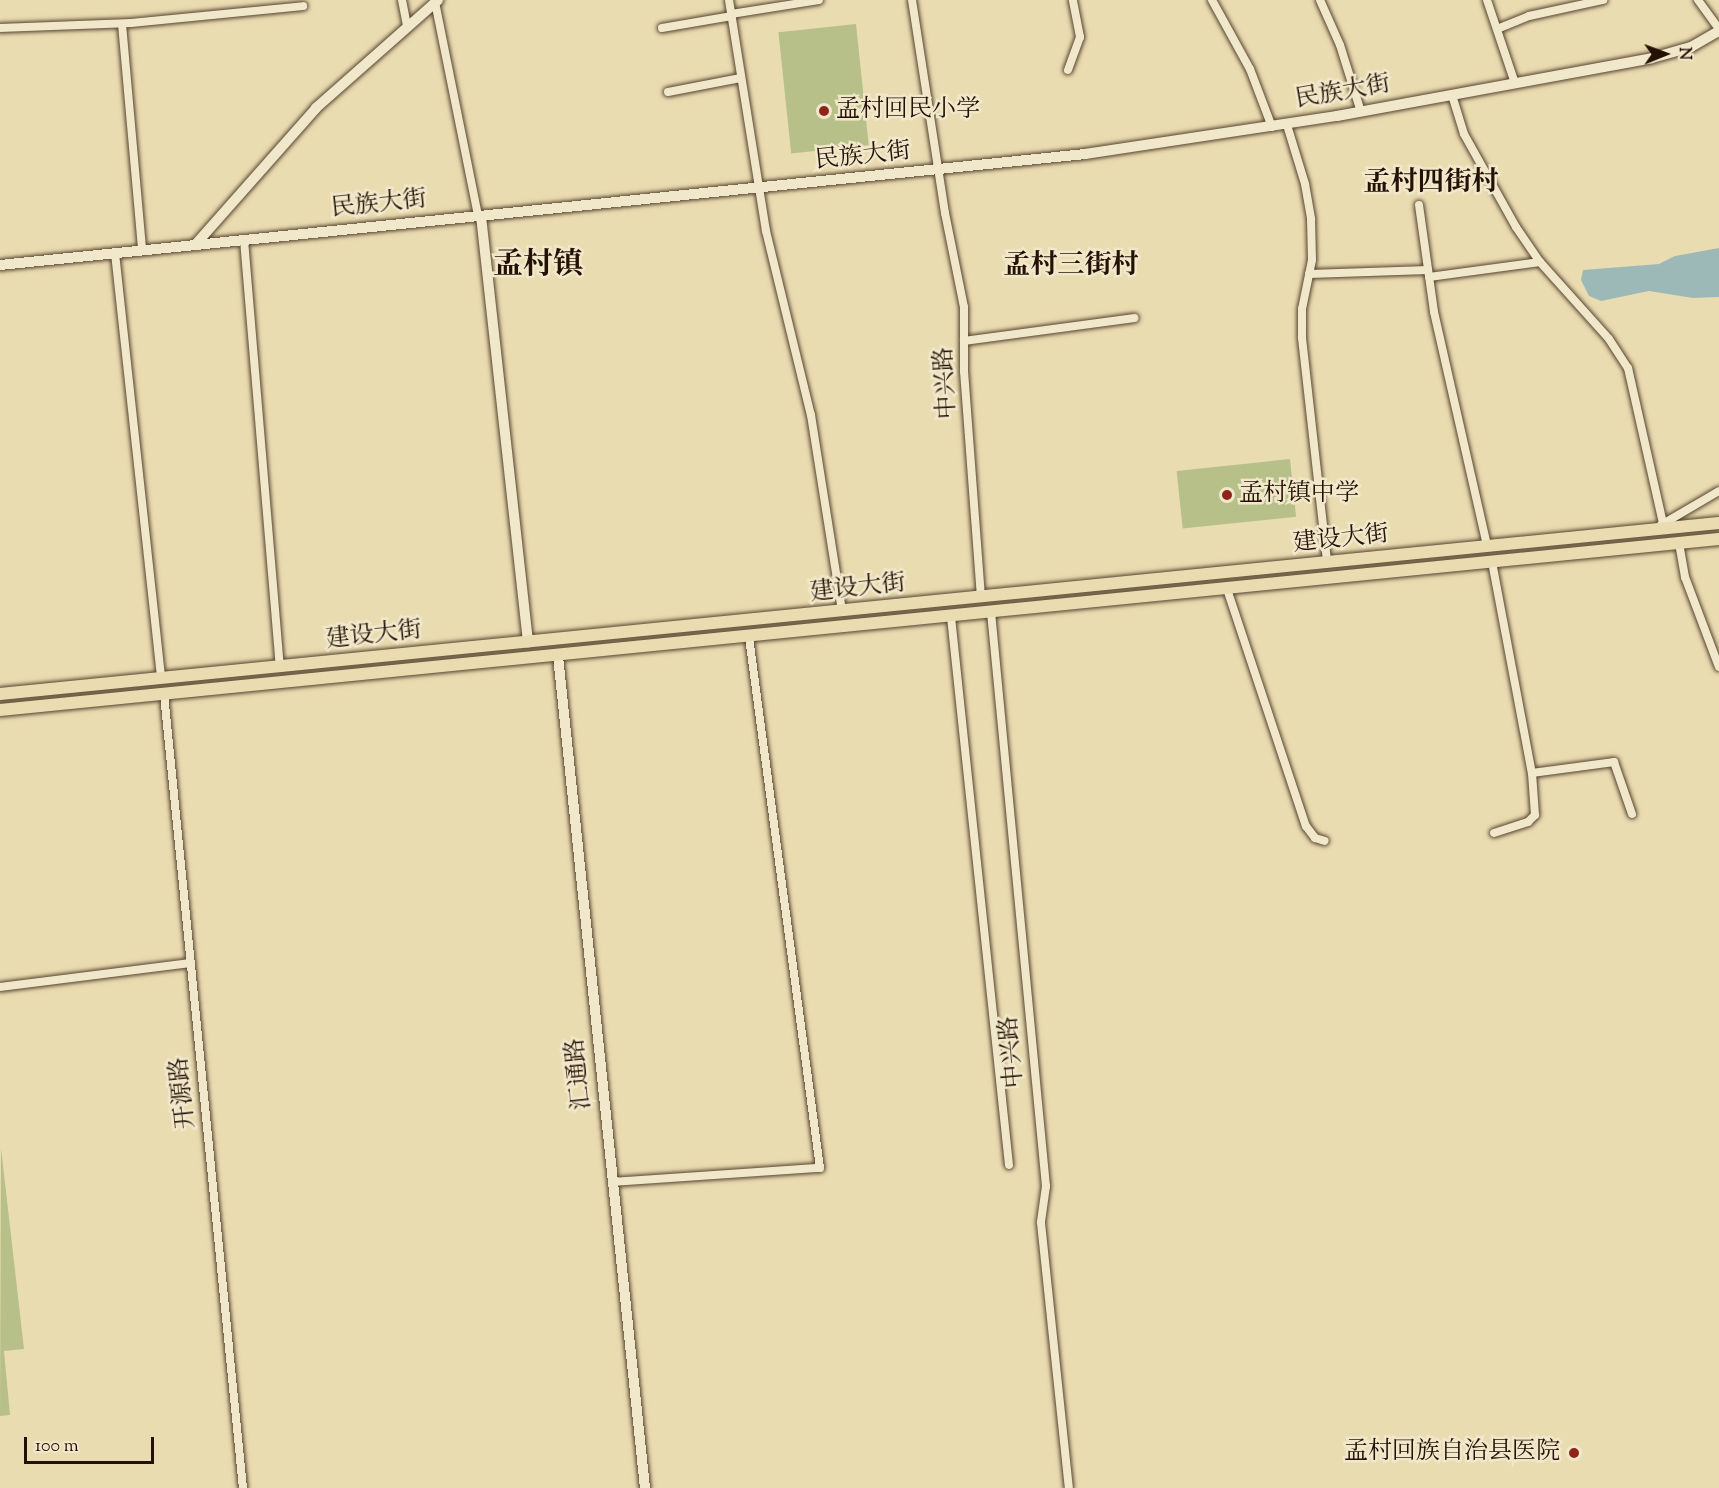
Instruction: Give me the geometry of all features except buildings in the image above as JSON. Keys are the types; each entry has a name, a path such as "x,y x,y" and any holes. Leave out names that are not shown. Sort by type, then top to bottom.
{"main road":[{"path":"195,244 316,108 407,25 437,1"},
{"name":"民族大街","path":"0,265 1085,154 1361,112 1662,55 1691,47 1719,30"},
{"path":"480,216 528,642"},
{"name":"建设大街","path":"0,694 1487,546 1659,526 1719,523"},
{"name":"建设大街","path":"0,710 1719,539"},
{"name":"汇通路","path":"558,656 645,1488"}],"street":[{"path":"402,0 407,25"},
{"path":"729,0 759,189 811,415 842,611"},
{"path":"662,28 819,0"},
{"path":"1068,70 1080,37 1073,0"},
{"path":"1212,0 1250,69 1272,127"},
{"path":"1320,0 1340,45 1361,112"},
{"path":"1487,0 1515,83"},
{"path":"1497,29 1529,16 1603,0"},
{"path":"1698,0 1719,30"},
{"path":"437,1 480,216"},
{"name":"中兴路","path":"914,1 938,170 961,289 981,597"},
{"path":"0,28 122,24 303,6"},
{"path":"122,24 142,250"},
{"path":"668,92 741,78"},
{"path":"1452,95 1477,158 1540,262 1609,339 1628,368 1659,526 1719,491"},
{"path":"1287,124 1309,202 1312,241 1309,274 1302,309 1302,338 1327,562"},
{"path":"1419,205 1428,274 1487,546"},
{"path":"244,240 280,667"},
{"path":"115,253 161,678"},
{"path":"1309,274 1428,274 1540,262"},
{"path":"964,341 1134,318"},
{"path":"1679,543 1684,578 1719,668"},
{"path":"1492,562 1532,773 1535,815 1528,822 1494,833"},
{"path":"1227,589 1306,826 1315,838 1324,841"},
{"name":"中兴路","path":"991,612 1046,1186 1041,1223 1069,1488"},
{"path":"951,616 1009,1165"},
{"path":"612,1182 820,1168 749,637"},
{"name":"开源路","path":"164,694 243,1488"},
{"path":"1532,773 1614,762 1632,814"},
{"path":"0,987 190,963"}],"green space":[{"path":"856,24 869,145 791,153 778,32"},
{"path":"1290,459 1296,517 1183,529 1177,471"},
{"path":"1,1148 24,1349 4,1351 10,1415 0,1416"}],"water":[{"path":"1719,248 1719,297 1693,298 1649,291 1601,301 1589,296 1581,280 1583,270 1659,264 1675,256"}],"place":[{"name":"孟村回民小学","path":"824,111"},
{"name":"孟村镇中学","path":"1227,495"},
{"name":"孟村回族自治县医院","path":"1574,1453"}],"district":[{"name":"孟村四街村","path":"1431,184"},
{"name":"孟村镇","path":"538,266"},
{"name":"孟村三街村","path":"1071,267"}]}
